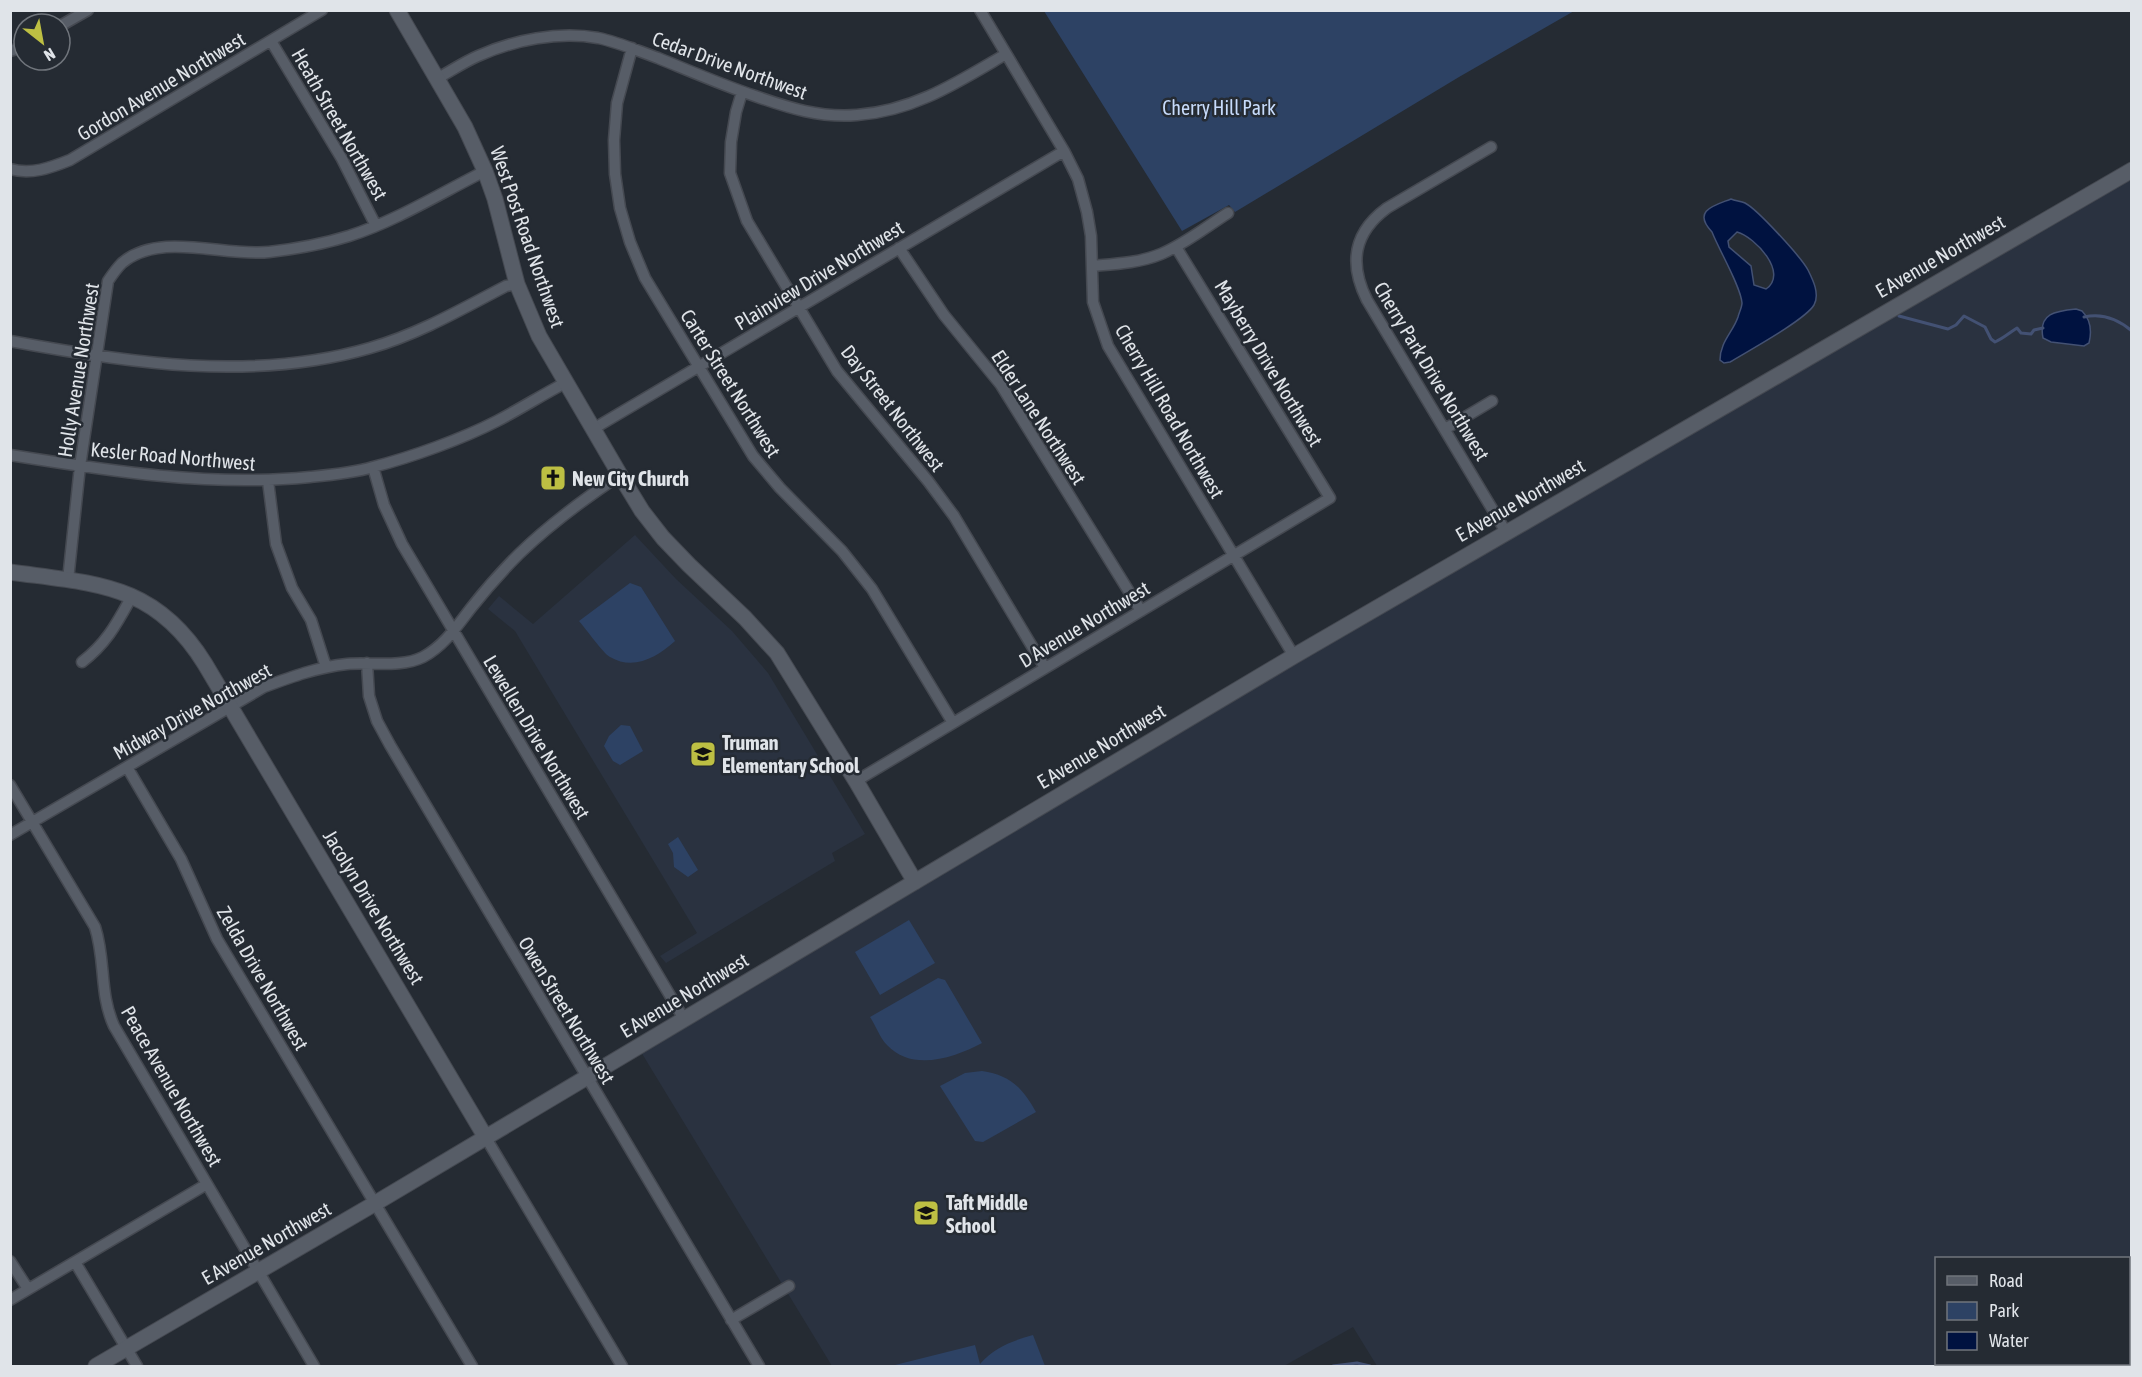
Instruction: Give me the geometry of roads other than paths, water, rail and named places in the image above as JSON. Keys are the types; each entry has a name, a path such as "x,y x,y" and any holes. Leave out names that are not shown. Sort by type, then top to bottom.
{"street":[{"path":"72,20 88,10"},
{"name":"Gordon Avenue Northwest","path":"10,169 21,172 47,169 70,160 322,10"},
{"name":"West Post Road Northwest","path":"397,10 465,127 485,171 518,284 539,336 565,383 642,511 663,538 745,618 777,653 915,882"},
{"name":"Cherry Hill Road Northwest","path":"980,10 1064,151 1078,179 1091,236 1092,302 1108,346 1294,656"},
{"name":"Cedar Drive Northwest","path":"438,78 477,56 508,45 569,35 598,38 632,48 796,111 829,115 857,115 898,109 935,95 1006,54"},
{"name":"Heath Street Northwest","path":"271,41 342,159 376,226"},
{"name":"Carter Street Northwest","path":"632,48 617,103 614,140 615,174 620,208 630,242 645,278 753,456 780,488 842,551 872,589 953,723"},
{"name":"Day Street Northwest","path":"742,92 731,142 730,173 747,221 837,371 954,516 1045,668"},
{"name":"Cherry Park Drive Northwest","path":"1491,147 1374,217 1364,231 1357,248 1356,264 1359,285 1506,532"},
{"name":"Plainview Drive Northwest","path":"593,429 1064,151"},
{"name":"E Avenue Northwest","path":"96,1366 486,1138 1294,656 2132,170"},
{"name":"Holly Avenue Northwest","path":"68,580 95,357 108,281 122,264 137,254 160,247 266,252 310,246 350,236 376,226 485,171"},
{"path":"1092,266 1141,260 1176,247 1228,213"},
{"name":"Mayberry Drive Northwest","path":"1176,247 1330,498"},
{"name":"Elder Lane Northwest","path":"899,248 944,315 1001,385 1140,611"},
{"path":"10,341 95,357 192,366 263,366 317,360 370,348 422,330 506,286 518,284"},
{"name":"Kesler Road Northwest","path":"10,455 80,466 201,480 268,481 330,475 373,467 435,447 496,422 565,383"},
{"path":"1445,429 1492,401"},
{"name":"Lewellen Drive Northwest","path":"373,467 392,526 684,1020"},
{"name":"Midway Drive Northwest","path":"10,836 264,687 297,674 326,667 406,662 423,657 438,647 453,632 494,581 520,554 554,523 620,475"},
{"path":"268,481 276,544 292,588 311,620 326,667"},
{"name":"D Avenue Northwest","path":"856,781 1330,498"},
{"name":"Jacolyn Drive Northwest","path":"10,572 108,587 132,596 160,611 189,639 622,1366"},
{"path":"82,662 110,637 132,596"},
{"name":"Owen Street Northwest","path":"367,663 369,696 377,721 390,745 759,1366"},
{"name":"Zelda Drive Northwest","path":"127,767 181,859 217,939 471,1366"},
{"name":"Peace Avenue Northwest","path":"10,785 94,927 101,946 103,991 107,1011 114,1026 314,1366"},
{"path":"10,1300 207,1184"},
{"path":"10,1261 28,1289"},
{"path":"75,1262 137,1366"},
{"path":"731,1320 789,1286"}],"water":[{"path":"1731,199 1751,207 1797,255 1812,278 1816,301 1800,319 1730,362 1724,363 1720,360 1722,348 1736,322 1742,303 1734,278 1704,218 1705,213 1713,206","holes":["1737,232 1760,248 1772,265 1774,274 1772,282 1766,289 1754,285 1751,266 1729,247 1728,241"]},
{"path":"2076,309 2085,314 2089,322 2089,343 2084,346 2051,342 2043,338 2043,323 2046,318 2055,312"}],"waterway":[{"path":"1899,316 1948,329 1956,325 1964,316 1985,327 1995,342 2017,328 2021,333 2031,334 2034,330 2043,328"},
{"path":"2084,317 2109,318 2132,331"},
{"path":"1333,1366 1357,1363 1370,1366"}],"place":[{"name":"New City Church","path":"553,478"},
{"name":"Truman Elementary School","path":"703,754"},
{"name":"Taft Middle School","path":"926,1213"}],"park label":[{"name":"Cherry Hill Park","path":"1219,107"}]}
